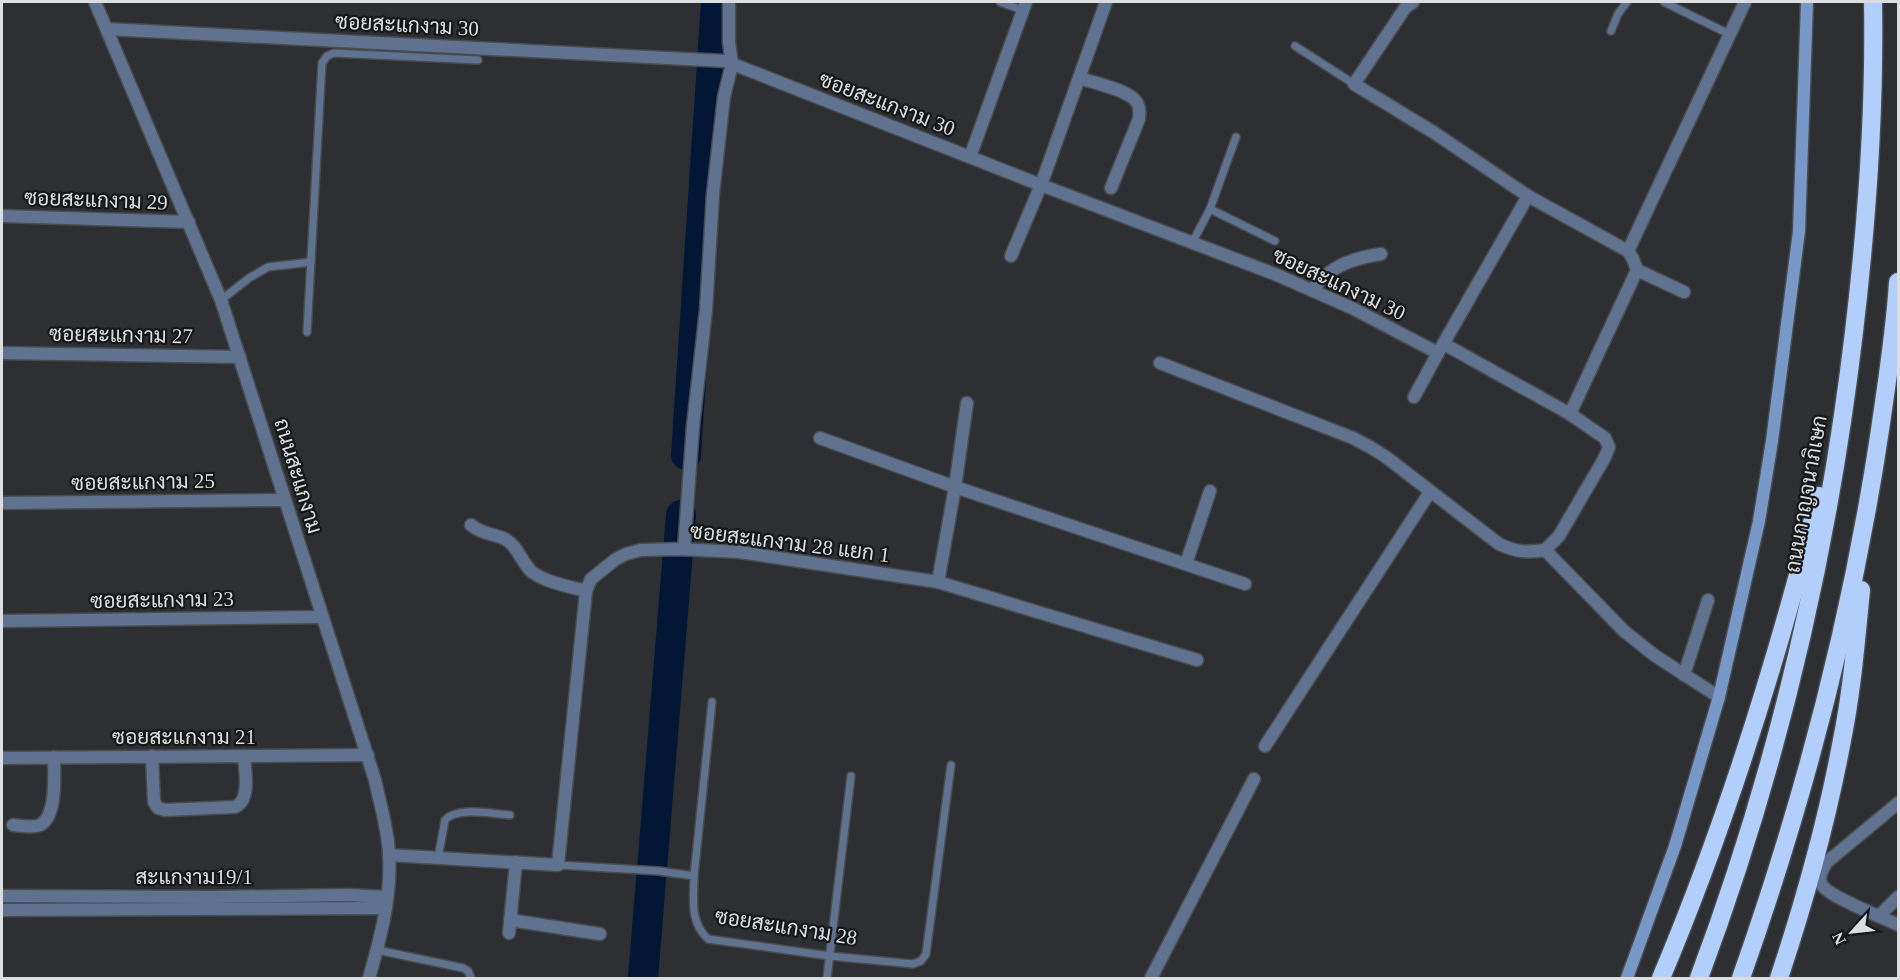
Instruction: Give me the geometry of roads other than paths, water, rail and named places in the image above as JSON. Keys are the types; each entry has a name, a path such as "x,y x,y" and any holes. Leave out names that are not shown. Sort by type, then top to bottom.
{"highway":[{"name":"ถนนกาญจนาภิเษก","path":"1699,978 1746,841 1787,695 1820,551 1847,387 1859,288 1872,99 1873,2"},
{"path":"1741,978 1786,845 1843,629 1873,475 1899,282"},
{"path":"1661,978 1712,850 1756,719 1796,585 1847,387"},
{"path":"1779,978 1810,877 1842,740 1854,667 1873,475"}],"main road":[{"path":"1627,978 1675,846 1719,697 1759,521 1773,441 1798,231 1807,2"}],"street":[{"name":"ถนนสะแกงาม","path":"95,2 221,300 368,755 384,818 389,855 386,903 378,950 369,978"},
{"path":"681,549 706,310 713,194 728,63 729,2"},
{"path":"1011,256 1041,185 1107,2"},
{"path":"1413,2 1405,8 1354,84 1433,132 1528,196 1628,251 1634,259 1637,270 1570,414"},
{"path":"1628,251 1744,2"},
{"path":"970,157 1024,6"},
{"name":"ซอยสะแกงาม 30","path":"107,29 687,58 728,63 1277,275 1441,349 1570,414 1605,438 1609,447 1559,536 1545,549"},
{"path":"1079,78 1127,94 1137,101 1140,110 1139,119 1111,188"},
{"path":"1414,397 1528,196"},
{"name":"ซอยสะแกงาม 29","path":"2,216 189,222"},
{"path":"1311,290 1325,274 1341,264 1355,258 1381,254"},
{"path":"1637,270 1684,292"},
{"name":"ซอยสะแกงาม 27","path":"2,353 240,357"},
{"path":"1160,363 1353,438 1386,457 1500,544 1513,550 1529,553 1545,549 1624,631 1654,655 1719,697"},
{"path":"938,582 956,487 967,403"},
{"path":"820,438 956,487 1245,584"},
{"path":"1186,564 1210,491"},
{"path":"1265,746 1430,492"},
{"name":"ซอยสะแกงาม 25","path":"2,503 285,500"},
{"path":"389,855 558,865 586,591 547,580 531,571 519,552 507,540 480,533 471,525"},
{"name":"ซอยสะแกงาม 28 แยก 1","path":"586,591 591,579 626,554 654,549 739,552 938,582 1197,660"},
{"path":"1684,675 1708,600"},
{"name":"ซอยสะแกงาม 23","path":"2,621 322,617"},
{"name":"ซอยสะแกงาม 21","path":"2,758 368,755"},
{"path":"152,756 154,802 159,808 165,810 239,805 244,797 244,756"},
{"path":"13,825 39,825 46,820 52,810 54,757"},
{"path":"1151,978 1254,779"},
{"path":"1899,803 1827,862 1821,872 1820,882 1833,896 1899,925"},
{"path":"509,933 516,862"},
{"name":"สะแกงาม19/1","path":"2,896 348,895 386,903"},
{"path":"1880,915 1899,897"},
{"path":"2,910 386,903"},
{"path":"510,920 600,933"}],"lane":[{"path":"1000,2 1024,6"},
{"path":"1611,31 1618,14 1627,2"},
{"path":"1664,2 1729,34"},
{"path":"1295,46 1354,84"},
{"path":"307,332 322,63 327,56 334,53 478,60"},
{"path":"1192,243 1210,209 1236,137"},
{"path":"1210,209 1275,241"},
{"path":"221,300 249,278 268,267 311,262"},
{"name":"ซอยสะแกงาม 28","path":"712,702 694,876 694,921 700,932 708,939 830,956 913,964 921,961 926,954 951,765"},
{"path":"827,978 852,776"},
{"path":"438,858 445,820 448,816 459,812 510,814"},
{"path":"558,865 626,868 694,876"},
{"path":"378,950 463,968 468,971 471,978"}],"waterway":[{"path":"686,455 716,2"},
{"path":"643,978 681,515"}]}
